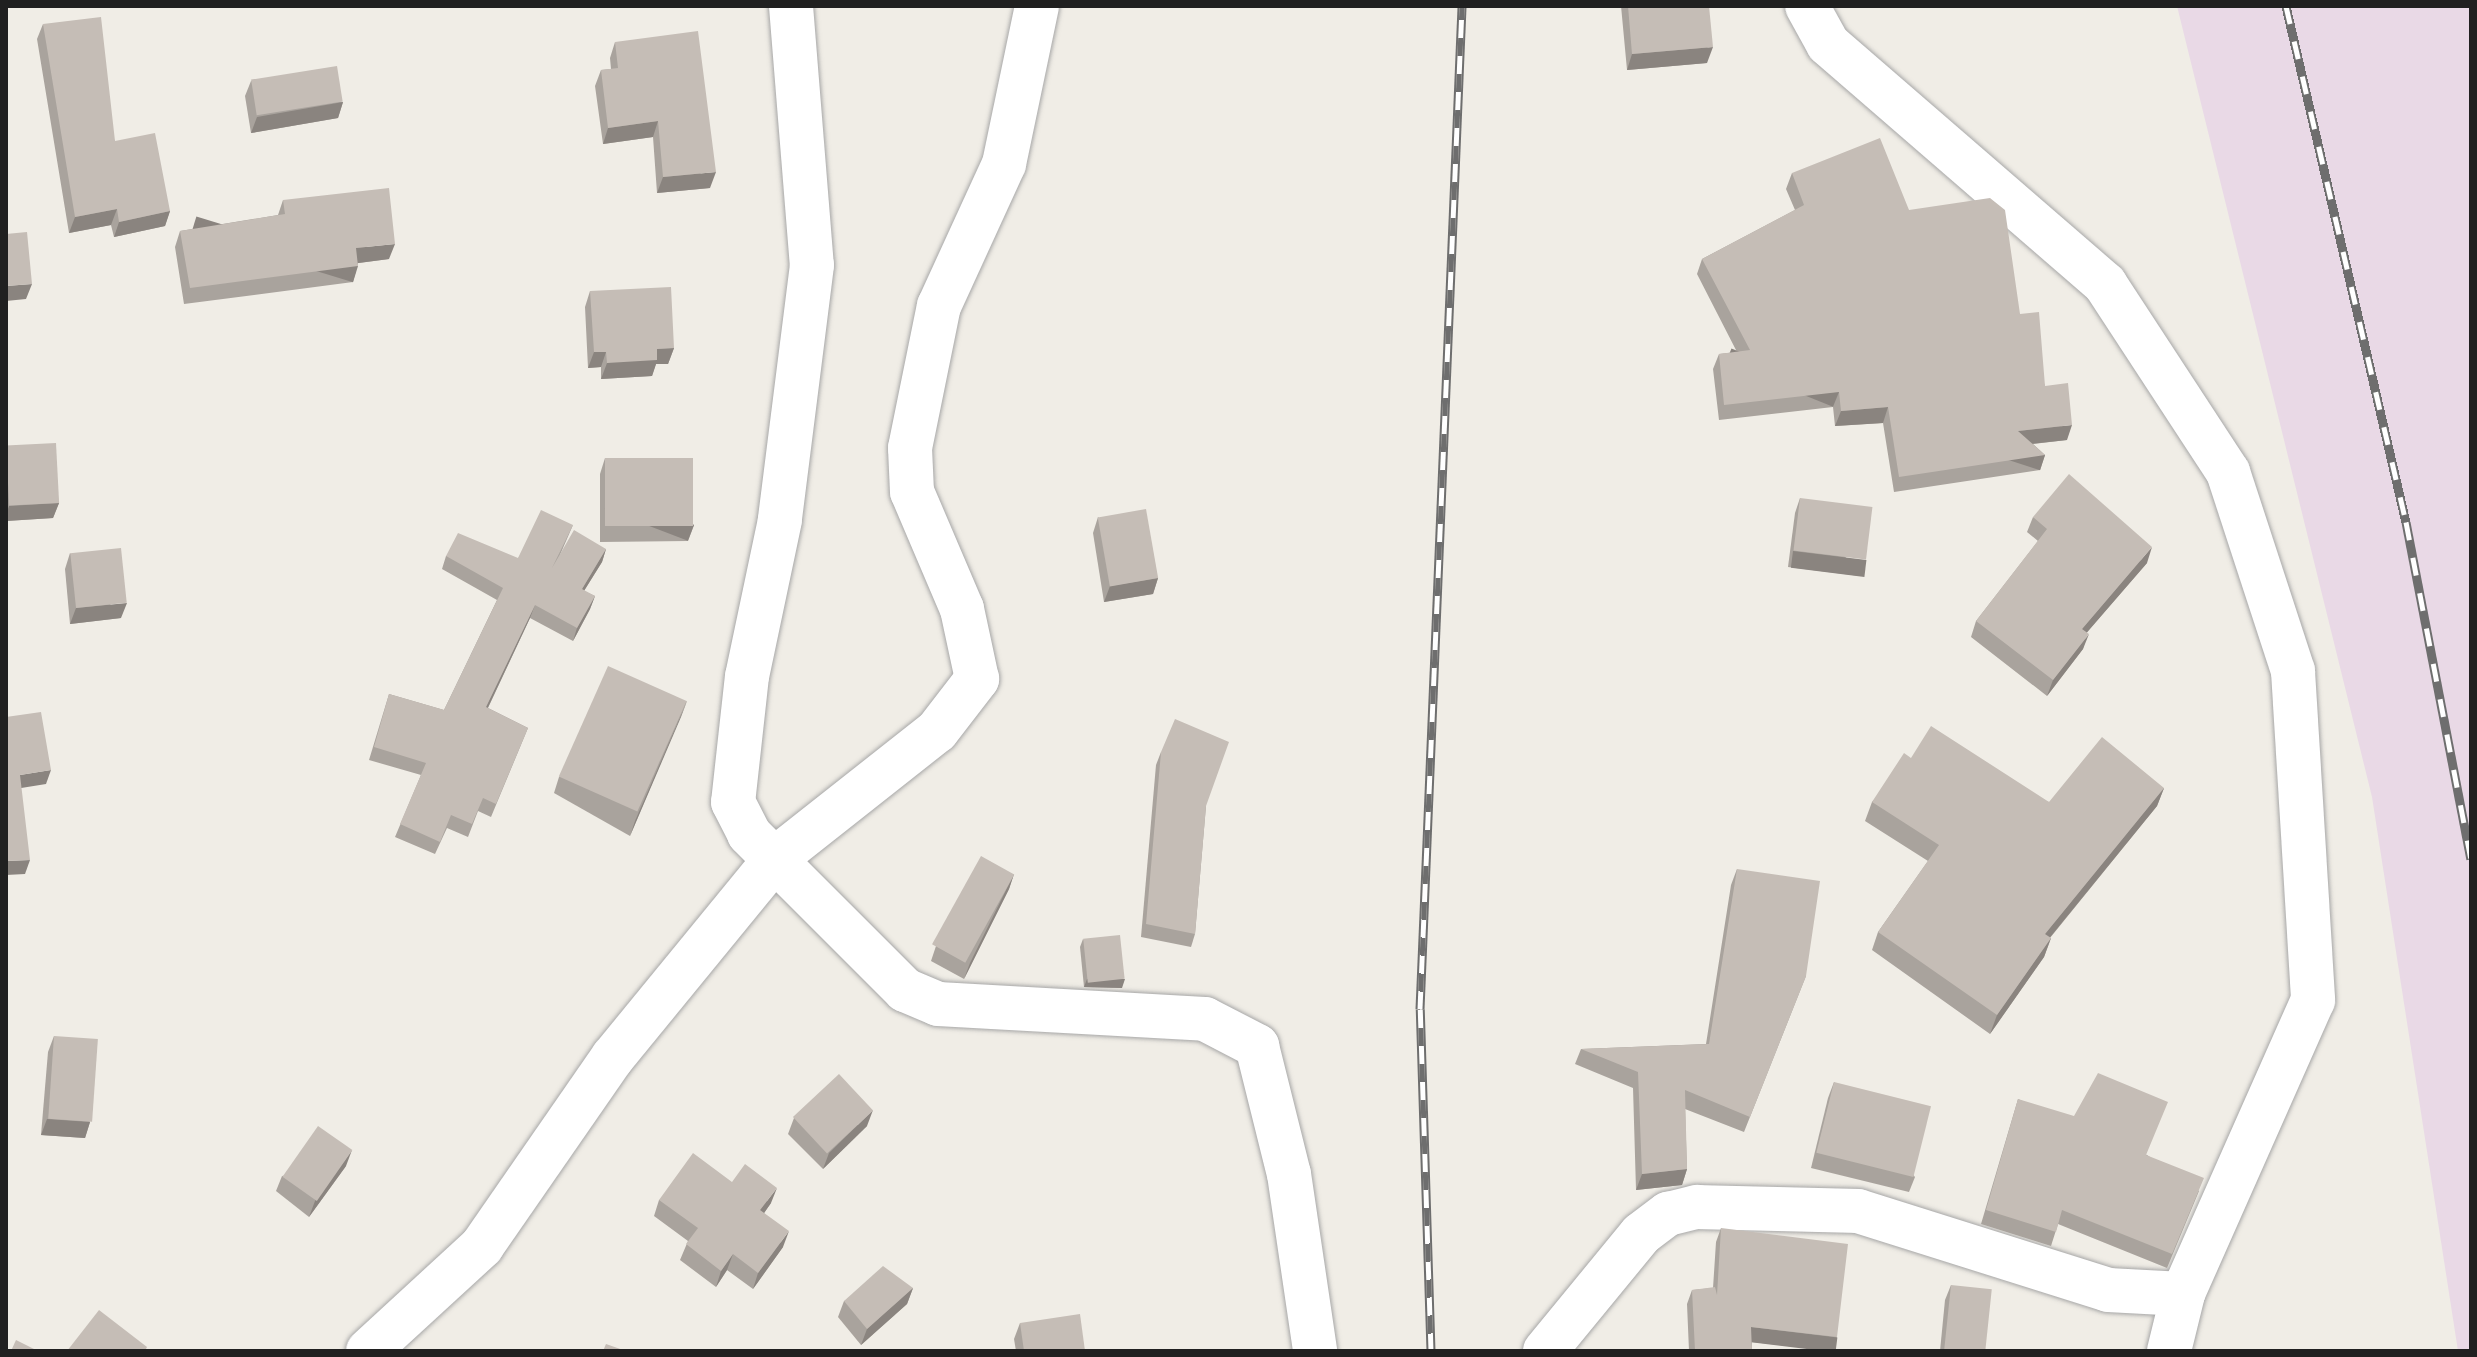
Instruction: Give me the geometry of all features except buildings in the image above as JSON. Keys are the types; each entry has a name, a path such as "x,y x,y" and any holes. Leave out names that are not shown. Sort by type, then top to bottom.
{"street":[{"path":"791,6 812,265 780,520 734,775 733,802 749,834 776,858 874,966 938,1004 1205,1019 1257,1046 1289,1174 1315,1351"},
{"path":"368,1351 482,1246 613,1057 776,858 937,731 977,679 962,609 912,492 910,448 939,306 1004,164 1037,6"},
{"path":"1807,6 1828,44 2105,284 2228,472 2293,671 2313,1000 2260,1133 2183,1294 2169,1351"},
{"path":"1545,1351 1641,1234 1668,1214 1697,1207 1858,1211 2108,1290 2183,1294"}],"shaded area":[{"path":"2177,6 2471,6 2471,1351 2458,1351 2372,797"}],"railway":[{"path":"1431,1351 1420,1009 1462,6"},
{"path":"2286,6 2406,522 2471,859"}]}
